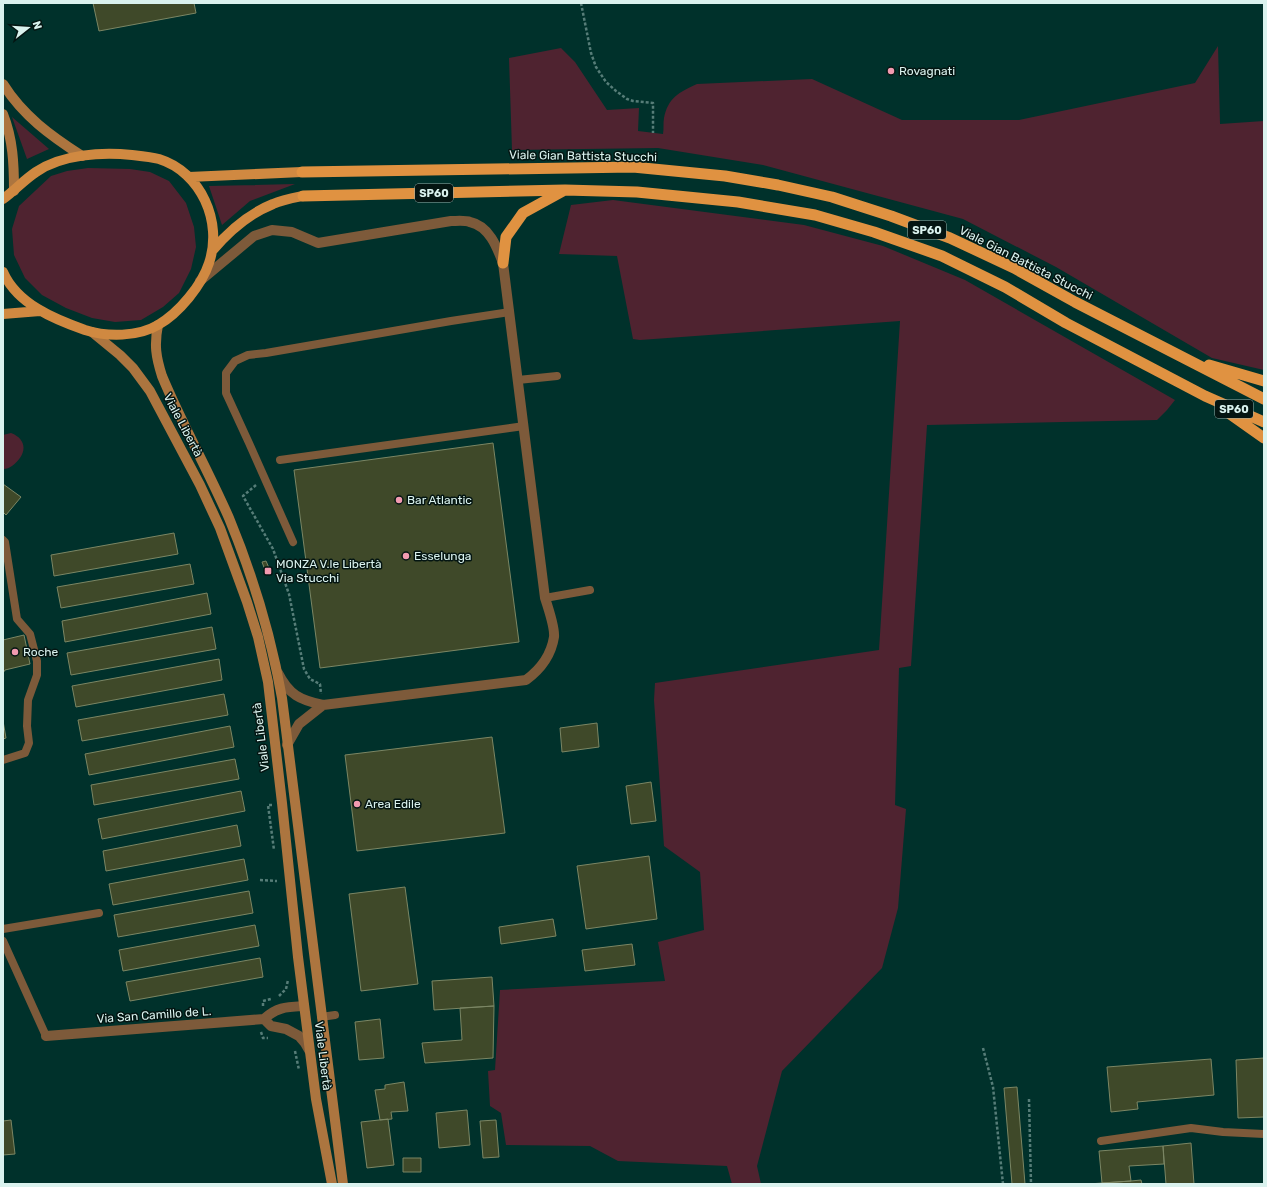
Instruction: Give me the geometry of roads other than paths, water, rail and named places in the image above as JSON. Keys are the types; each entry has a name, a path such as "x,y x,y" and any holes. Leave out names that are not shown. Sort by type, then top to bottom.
{"highway":[{"name":"Viale Gian Battista Stucchi","path":"302,172 633,168 725,176 778,185 839,199 950,238 1014,268 1075,302 1186,358 1264,400"},
{"path":"503,263 506,237 523,213 565,190"},
{"name":"SP60","path":"303,196 565,190 637,192 738,202 815,215 874,232 949,260 1005,288 1066,323 1205,396 1264,422"},
{"path":"1186,358 1264,381"},
{"path":"1205,396 1264,438"}],"main road":[{"path":"3,84 17,104 36,123 58,141 82,156"},
{"path":"3,114 8,126 11,143 14,191 3,206"},
{"path":"3,199 36,172 48,165 82,156 116,154 159,159 176,167 189,177 204,198 210,211 213,236 212,251 209,263 199,283 189,298 158,325 144,331 128,334 113,335 92,332 66,323 40,311 24,300 3,272"},
{"name":"Viale Gian Battista Stucchi","path":"189,177 302,172"},
{"name":"SP60","path":"212,251 228,232 246,218 272,204 303,196"},
{"path":"3,314 40,311"},
{"name":"Viale Libertà","path":"158,325 155,348 162,376 229,519 260,605 277,671 343,1184"},
{"name":"Viale Libertà","path":"92,332 133,368 150,391 200,485 220,528 247,602 260,645 268,682 309,1050 316,1099 332,1184"}],"street":[{"path":"199,283 254,236 272,230 292,232 318,243 451,221 470,222 482,227 495,243 503,263 545,598 554,636 547,660 537,672 526,680 323,705 302,700 291,692 277,671"},
{"path":"287,745 299,724 323,705"},
{"path":"304,1006 282,1008 273,1012 264,1019 271,1026 286,1029 299,1036 309,1050"},
{"name":"Via San Camillo de L.","path":"46,1036 264,1019"}],"lane":[{"path":"293,542 226,393 226,374 235,362 248,355 451,320 510,312"},
{"path":"518,380 558,376"},
{"path":"280,460 524,426"},
{"path":"3,540 5,542 17,619 30,634 37,661 37,675 28,700 27,726 29,743 25,753 3,760"},
{"path":"545,598 590,590"},
{"path":"3,929 100,913"},
{"path":"3,941 46,1036"},
{"path":"322,1017 335,1015"},
{"path":"1101,1141 1191,1128 1223,1132 1264,1134"}],"place":[{"name":"Rovagnati","path":"891,71"},
{"name":"Bar Atlantic","path":"399,500"},
{"name":"Esselunga","path":"406,556"},
{"name":"MONZA V.le Libertà Via Stucchi","path":"268,571"},
{"name":"Roche","path":"15,652"},
{"name":"Area Edile","path":"357,804"}]}
